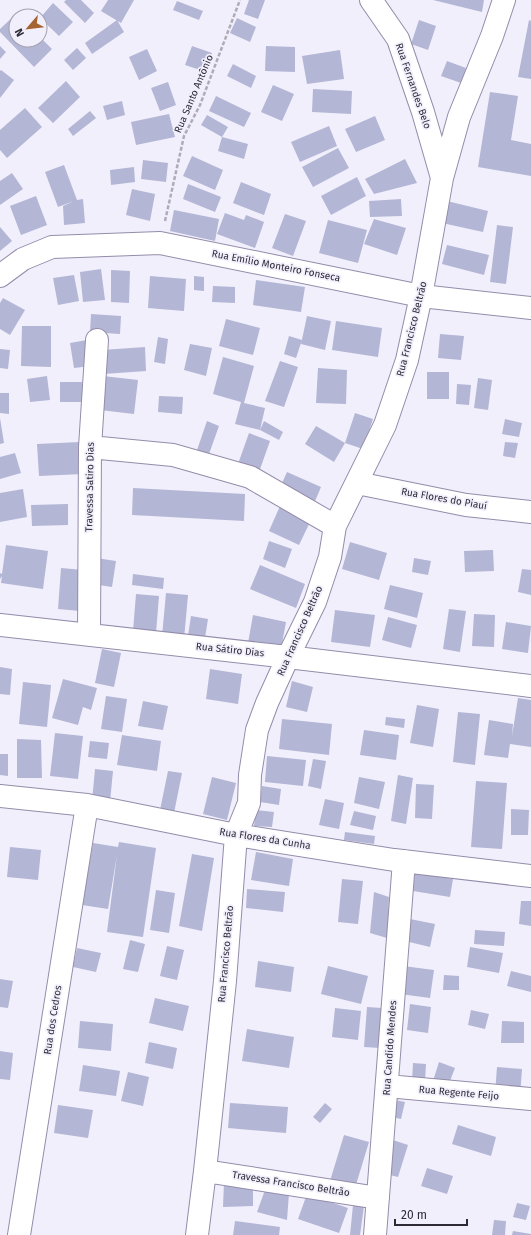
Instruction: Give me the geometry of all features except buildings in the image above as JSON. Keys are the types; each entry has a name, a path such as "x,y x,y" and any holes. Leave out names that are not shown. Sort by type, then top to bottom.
{"street":[{"name":"Rua Fernandes Belo","path":"370,0 398,39 423,112 442,178"},
{"name":"Rua Francisco Beltrão","path":"197,1235 224,981 236,835 249,803 250,774 257,730 267,703 288,656 315,602 330,557 335,526 385,425 407,360 421,296 442,178 458,117 492,36 504,0"},
{"name":"Rua Emílio Monteiro Fonseca","path":"0,276 23,259 52,247 160,243 421,296 531,308"},
{"name":"Travessa Satiro Dias","path":"89,635 90,447 97,340"},
{"path":"90,447 172,455 250,477 335,526"},
{"name":"Rua Flores do Piauí","path":"357,483 466,505 531,512"},
{"name":"Rua Sátiro Dias","path":"0,625 288,656 531,686"},
{"name":"Rua Flores da Cunha","path":"0,796 87,805 236,835 404,861 531,876"},
{"name":"Rua dos Cedros","path":"19,1235 87,805"},
{"name":"Rua Candido Mendes","path":"375,1235 404,861"},
{"name":"Rua Regente Feijo","path":"387,1086 531,1099"},
{"name":"Travessa Francisco Beltrão","path":"205,1171 378,1198"}],"path":[{"name":"Rua Santo Antônio","path":"160,243 184,136 200,105 240,0"}]}
